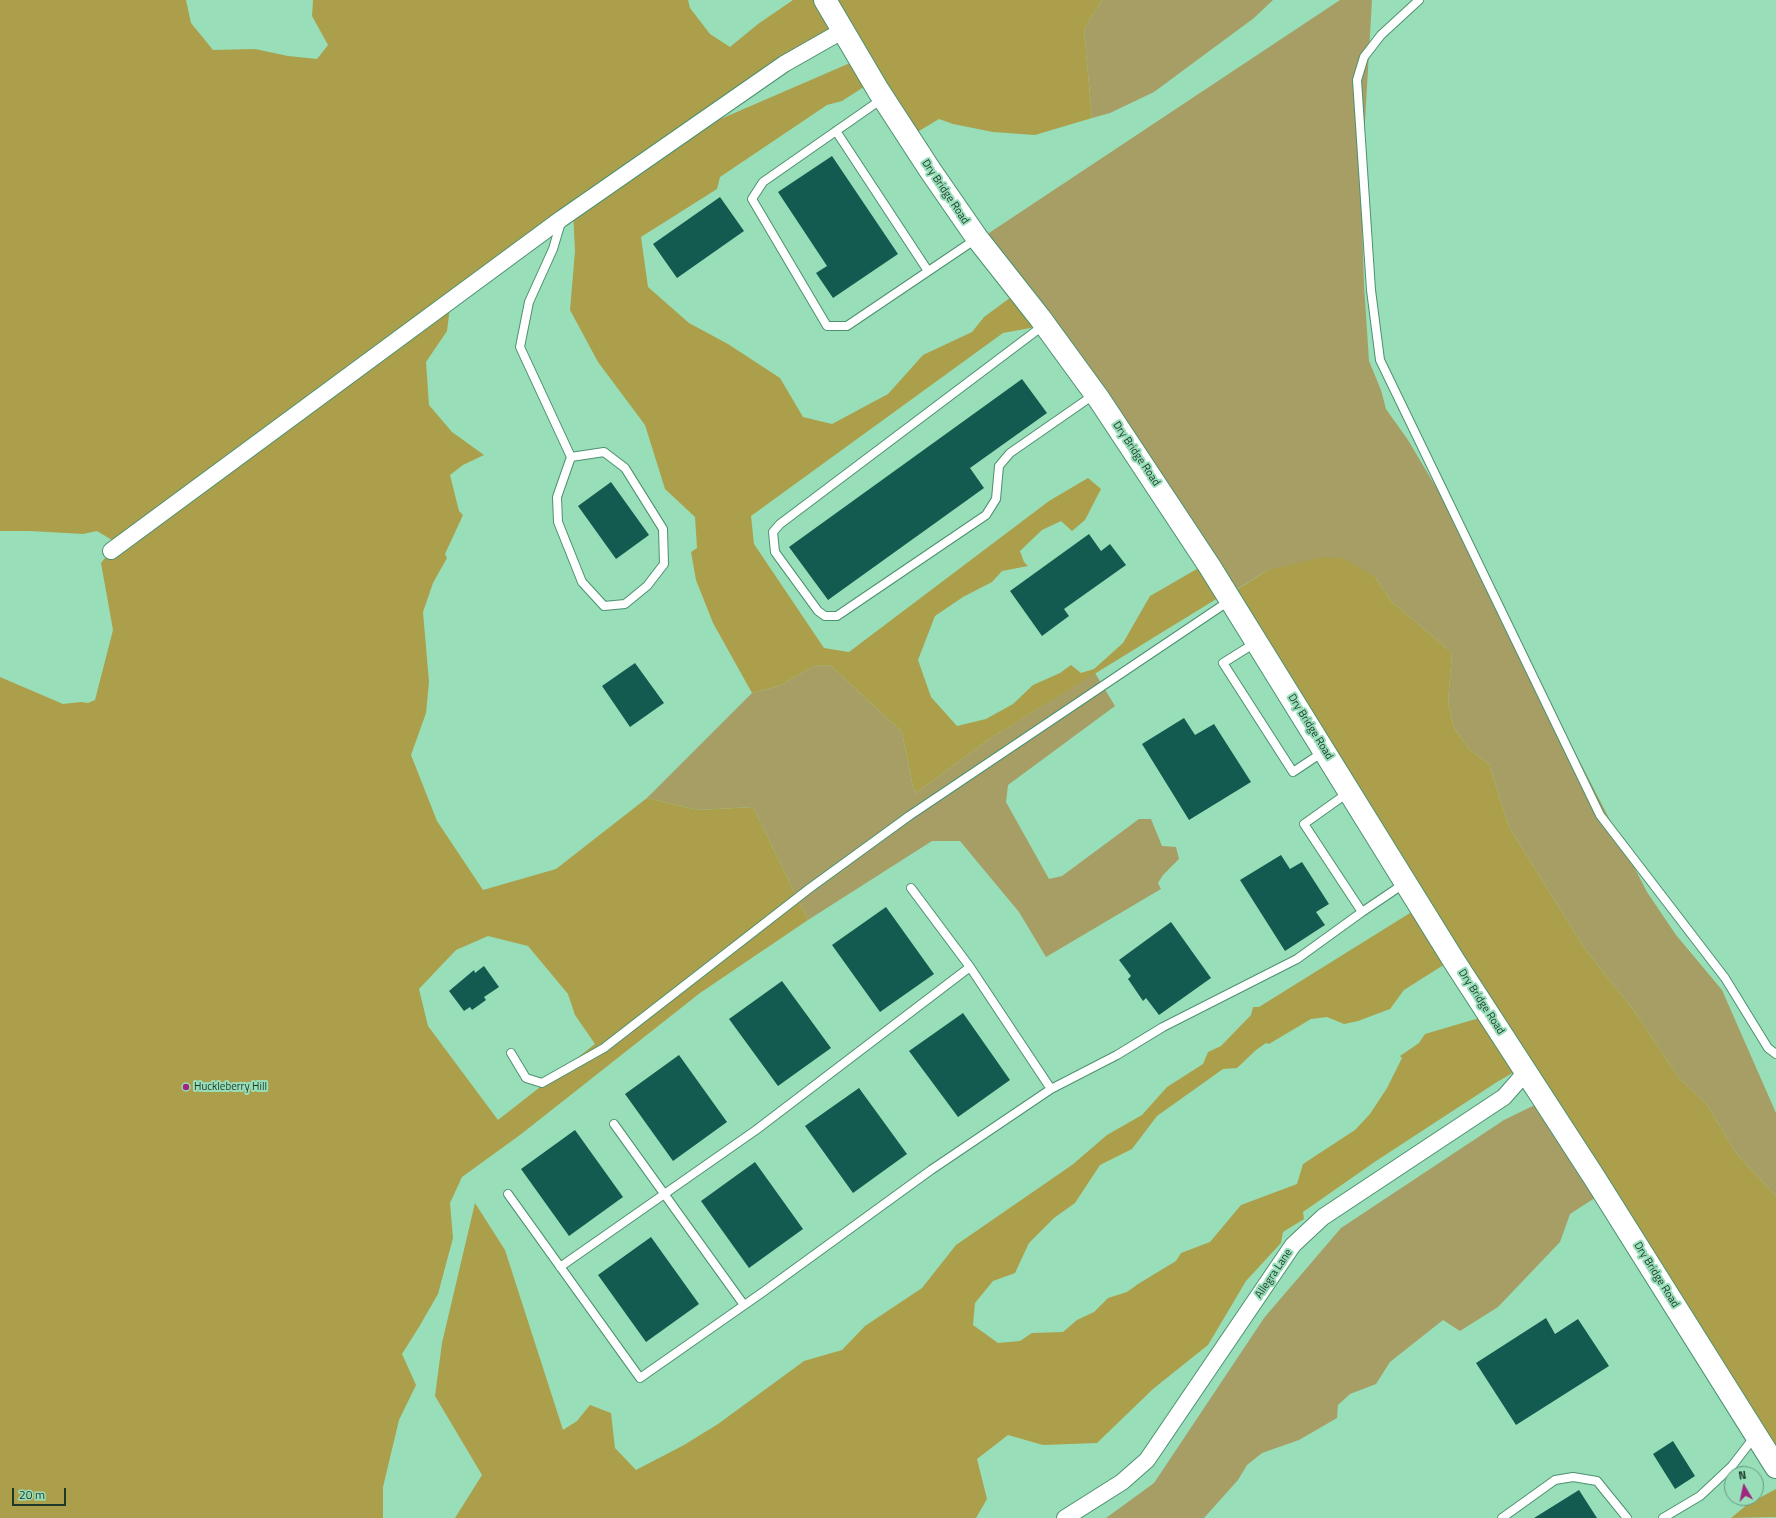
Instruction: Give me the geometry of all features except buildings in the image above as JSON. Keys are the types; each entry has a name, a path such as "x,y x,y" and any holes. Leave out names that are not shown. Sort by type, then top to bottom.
{"street":[{"name":"Dry Bridge Road","path":"825,0 883,98 977,238 1045,325 1095,394 1231,600 1406,882 1776,1467"},
{"path":"111,551 561,219 693,125 784,64 842,31"},
{"name":"Allegra Lane","path":"1065,1518 1122,1482 1147,1460 1293,1245 1323,1217 1504,1097 1526,1072"}],"lane":[{"path":"1419,0 1381,35 1364,57 1357,80 1371,290 1380,360 1600,815 1725,978 1768,1048 1776,1054"},
{"path":"883,98 763,182 752,199 827,326 847,326 977,238"},
{"path":"836,131 928,272"},
{"path":"561,219 553,249 529,302 520,348 571,457 557,497 558,522 582,582 604,606 625,604 647,586 664,564 663,529 625,468 604,452 571,457"},
{"path":"1045,325 780,524 773,532 775,552 818,611 825,616 837,616 986,515 996,499 999,466 1007,458 1095,394"},
{"path":"511,1053 526,1078 542,1083 604,1048 810,888 909,816 1231,600"},
{"path":"1257,642 1223,663 1293,772 1325,751"},
{"path":"1350,791 1304,824 1362,912"},
{"path":"508,1194 640,1378 931,1170 1050,1089 1117,1055 1163,1026 1297,959 1406,882"},
{"path":"912,888 970,967 1050,1089"},
{"path":"560,1267 756,1130 970,967"},
{"path":"614,1124 744,1305"},
{"path":"1663,1518 1700,1496 1732,1466 1756,1434"},
{"path":"1502,1518 1555,1480 1573,1477 1597,1481 1626,1518"}],"shaded area":[{"path":"0,0 186,0 191,23 213,50 255,49 288,56 317,59 328,45 312,16 313,0 688,0 690,8 710,34 730,47 758,24 793,0 1102,0 1084,29 1092,118 1035,135 993,132 953,124 939,119 909,137 870,83 842,101 827,105 720,177 717,189 641,237 648,287 689,323 728,344 780,378 803,417 832,424 888,394 923,355 972,332 984,317 1018,292 1036,327 1003,333 751,516 754,544 824,648 849,652 1049,501 1088,478 1101,489 1085,520 1072,531 1061,521 1042,530 1020,551 1024,562 1028,566 1002,571 992,582 963,597 935,616 918,660 931,697 957,726 986,719 1013,704 1033,685 1060,673 1071,665 1081,673 1094,669 1123,643 1150,596 1202,566 1226,593 992,737 916,793 913,787 902,732 830,665 814,666 779,686 752,693 713,623 696,580 691,552 697,548 695,517 665,489 645,425 598,362 570,310 575,251 573,211 451,299 447,331 426,362 429,405 452,432 484,455 463,465 450,475 459,511 463,515 445,554 447,558 433,583 423,612 429,682 426,713 411,755 437,821 483,890 556,869 647,798 698,810 753,807 808,920 700,993 520,1135 462,1177 450,1203 453,1238 438,1294 402,1354 416,1385 399,1420 383,1487 383,1518 0,1518 0,677 63,704 81,702 88,703 95,700 113,630 101,563 117,543 97,531 83,534 0,531","holes":["842,31 857,60 672,140","488,936 528,946 568,994 575,1015 595,1044 498,1120 428,1026 419,989 456,950"]},
{"path":"1102,0 1273,0 1254,18 1154,92 1110,113 1092,118 1084,29"},
{"path":"1340,0 1372,0 1361,190 1364,285 1369,361 1381,390 1386,409 1408,440 1455,519 1647,892 1676,935 1722,990 1776,1113 1776,1196 1736,1153 1707,1105 1679,1078 1635,1012 1585,949 1509,827 1489,764 1469,749 1454,728 1448,702 1452,653 1391,601 1375,577 1268,570 1227,595 983,237"},
{"path":"1324,557 1343,558 1375,577 1391,601 1452,653 1448,702 1454,728 1469,749 1489,764 1509,827 1585,949 1635,1012 1679,1078 1707,1105 1736,1153 1776,1196 1776,1468 1521,1068 1376,1161 1303,1212 1304,1219 1283,1232 1281,1243 1246,1281 1208,1345 1153,1389 1097,1443 1043,1445 1008,1435 977,1459 987,1499 976,1518 455,1518 482,1475 435,1396 442,1343 475,1203 505,1250 563,1430 577,1421 590,1405 611,1413 615,1448 636,1470 684,1445 718,1424 804,1361 842,1350 865,1326 922,1288 956,1245 1072,1165 1107,1135 1142,1115 1167,1087 1203,1064 1208,1052 1221,1046 1251,1015 1253,1007 1259,1007 1418,908 1228,595 1268,570","holes":["1453,959 1486,1012 1476,1019 1425,1034 1419,1043 1400,1056 1402,1058 1387,1088 1370,1114 1355,1130 1303,1164 1297,1184 1241,1205 1210,1242 1181,1253 1176,1261 1127,1292 1108,1298 1094,1312 1077,1320 1063,1332 1032,1333 1020,1341 998,1343 973,1325 975,1303 993,1281 1015,1273 1029,1243 1054,1218 1075,1203 1100,1165 1132,1149 1157,1116 1223,1069 1237,1068 1256,1050 1266,1043 1269,1044 1311,1019 1327,1017 1344,1024 1358,1021 1390,1009 1404,990"]},
{"path":"830,665 902,732 913,787 916,793 992,737 1095,673 1115,706 1008,785 1006,802 1049,879 1062,876 1139,819 1151,819 1162,846 1176,847 1179,859 1163,875 1158,883 1161,889 1046,957 1019,912 960,841 932,841 808,920 753,807 698,810 647,798 752,693 779,686 814,666"},
{"path":"1545,1100 1601,1194 1570,1214 1560,1242 1498,1307 1460,1331 1443,1320 1390,1362 1376,1384 1350,1394 1338,1405 1337,1418 1299,1440 1262,1453 1247,1465 1238,1480 1204,1518 1106,1518 1154,1483 1264,1318 1341,1228 1504,1120"},
{"path":"1776,1489 1776,1517 1731,1518 1746,1506 1764,1506 1764,1495"}],"place":[{"name":"Huckleberry Hill","path":"186,1087"}]}
